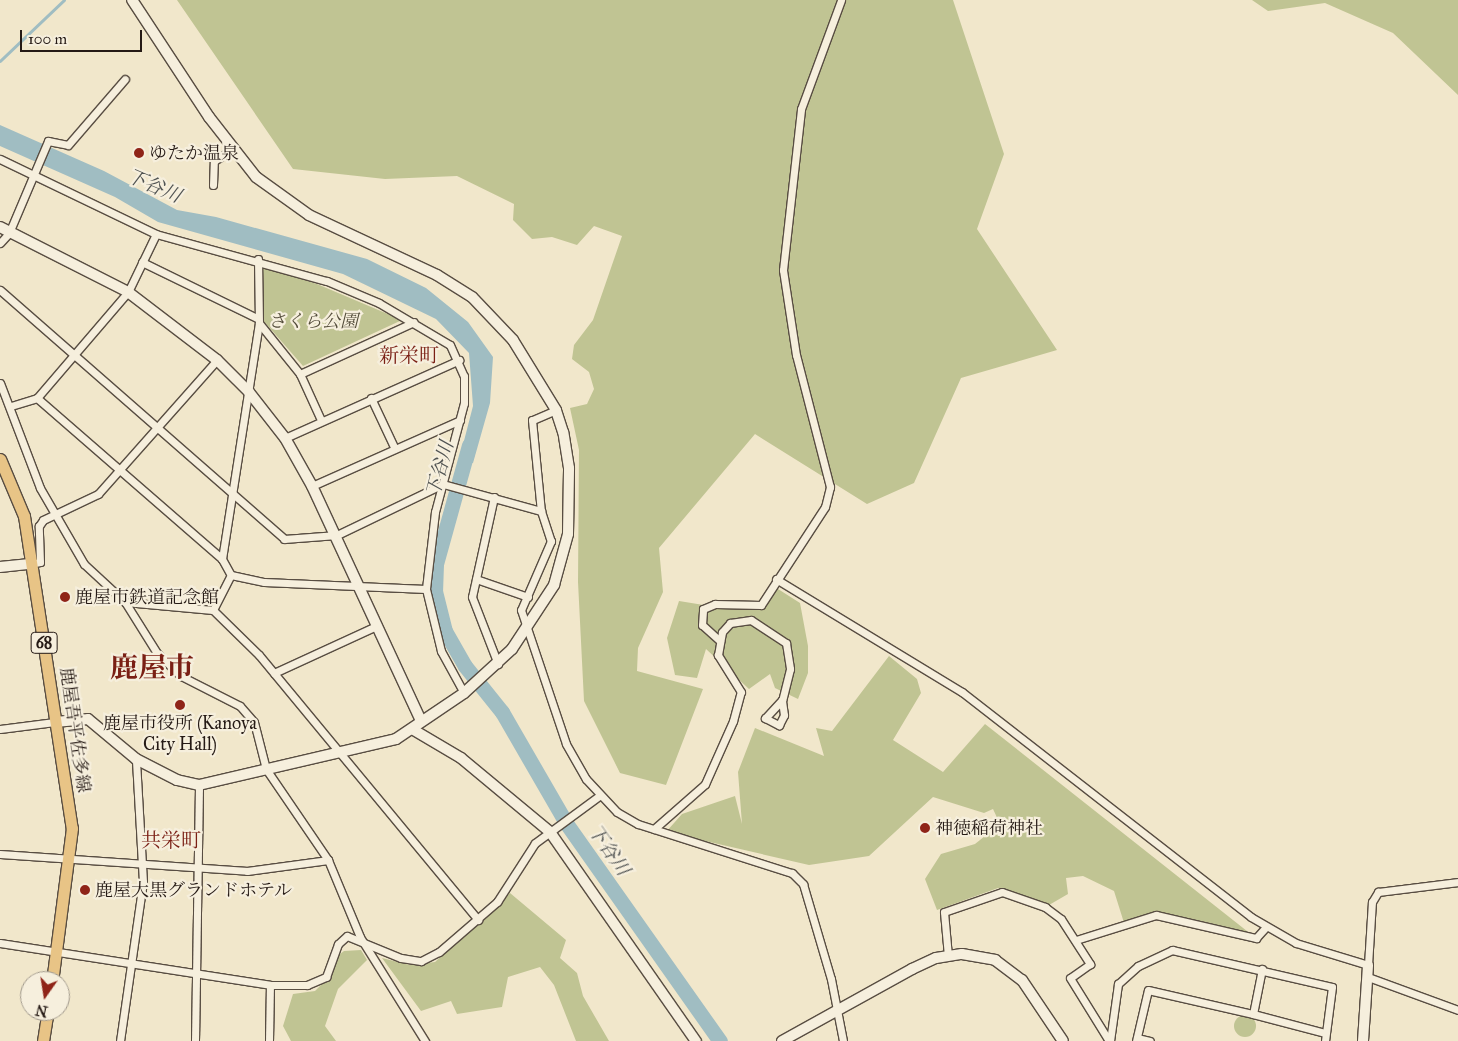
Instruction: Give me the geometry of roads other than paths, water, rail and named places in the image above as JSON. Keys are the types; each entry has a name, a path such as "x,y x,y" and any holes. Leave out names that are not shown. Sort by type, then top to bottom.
{"main road":[{"name":"鹿屋吾平佐多線","path":"0,459 24,516 72,828 70,857 53,971"},
{"path":"43,1041 46,1021"}],"street":[{"path":"0,729 88,719 136,759 177,780 200,785 389,741 412,729 420,719 467,690 498,664 526,629 560,570 568,534 570,468 556,410 513,340 472,297 437,275 309,215 256,177 233,149 132,0"},
{"path":"720,641 702,625 702,609 716,604 761,605 776,579 825,508 830,488 796,355 783,270 802,109 841,0"},
{"path":"0,243 4,230 35,174 48,141 68,145 126,79"},
{"path":"214,185 214,161 233,149"},
{"path":"0,158 156,234 258,259 327,282 414,322 450,345 459,360 464,376 460,420 435,512 426,589 441,651 467,690"},
{"path":"4,230 128,292 217,360 249,392 285,438 312,486 337,535 376,626 420,719"},
{"path":"11,406 37,398 128,292 156,234"},
{"path":"222,558 249,392 258,321 258,259"},
{"path":"142,262 258,321 300,374 321,420"},
{"path":"0,290 73,355 157,425 284,539 337,535 443,484 541,511"},
{"path":"300,374 414,322"},
{"path":"0,568 40,562 39,526 53,514 98,494 120,471 157,425 217,360"},
{"path":"285,438 321,420 459,360"},
{"path":"0,383 11,406 53,514 84,564 125,602 156,653 181,676 240,706 254,722 266,769 328,860 360,938 426,1041"},
{"path":"37,398 222,558 231,575"},
{"path":"371,398 394,449"},
{"path":"556,410 532,420 541,511 551,541 521,610 566,744 598,796 617,812 654,829 792,873 803,884 838,1010 843,1041"},
{"path":"312,486 460,420"},
{"path":"494,497 472,597 498,664"},
{"path":"231,575 360,588 426,589"},
{"path":"213,610 231,575"},
{"path":"476,579 528,597"},
{"path":"776,579 962,692 1266,927 1296,943 1368,965"},
{"path":"125,602 213,610 274,673 341,751 478,920"},
{"path":"654,829 705,784 733,721 741,692 719,660 722,632 737,620 751,620 778,634 790,652 782,700"},
{"path":"274,673 376,626"},
{"path":"412,729 461,758 554,829 696,1041"},
{"path":"120,1041 144,862 136,759"},
{"path":"195,1041 200,785"},
{"path":"0,943 196,976 270,985 316,983 326,977 343,939 360,938 401,958 421,961 478,920 497,902 535,843 598,796"},
{"path":"0,854 144,862 247,871 328,860"},
{"path":"1363,1041 1372,902 1378,892 1458,882"},
{"path":"948,956 944,912 1002,892 1045,907 1076,940 1090,964 1070,978 1110,1041"},
{"path":"1076,940 1156,916 1256,938 1266,927"},
{"path":"1110,1041 1118,984 1161,953 1185,951 1332,987 1325,1041"},
{"path":"782,1041 912,969 948,956 984,958 1005,967 1022,980 1063,1041"},
{"path":"1253,1014 1262,969"},
{"path":"1368,977 1458,1010"},
{"path":"269,1041 270,985"},
{"path":"1150,1041 1137,1039 1148,990 1325,1032"}],"water":[{"path":"0,125 104,171 177,210 216,217 367,259 426,288 468,322 493,357 490,403 473,463 458,464 473,406 469,353 436,319 343,274 158,222 115,197 0,146"}],"waterway":[{"path":"0,61 64,0"},
{"name":"下谷川","path":"469,445 436,564 435,591 445,631 465,666 502,712 566,823 720,1041"}],"place":[{"name":"ゆたか温泉","path":"139,153"},
{"name":"鹿屋市鉄道記念館","path":"65,597"},
{"name":"鹿屋市役所 (Kanoya City Hall)","path":"180,705"},
{"name":"神徳稲荷神社","path":"925,828"},
{"name":"鹿屋大黒グランドホテル","path":"85,890"}],"district":[{"name":"新栄町","path":"409,355"},
{"name":"鹿屋市","path":"152,668"},
{"name":"共栄町","path":"171,840"}],"park label":[{"name":"さくら公園","path":"313,321"}]}
